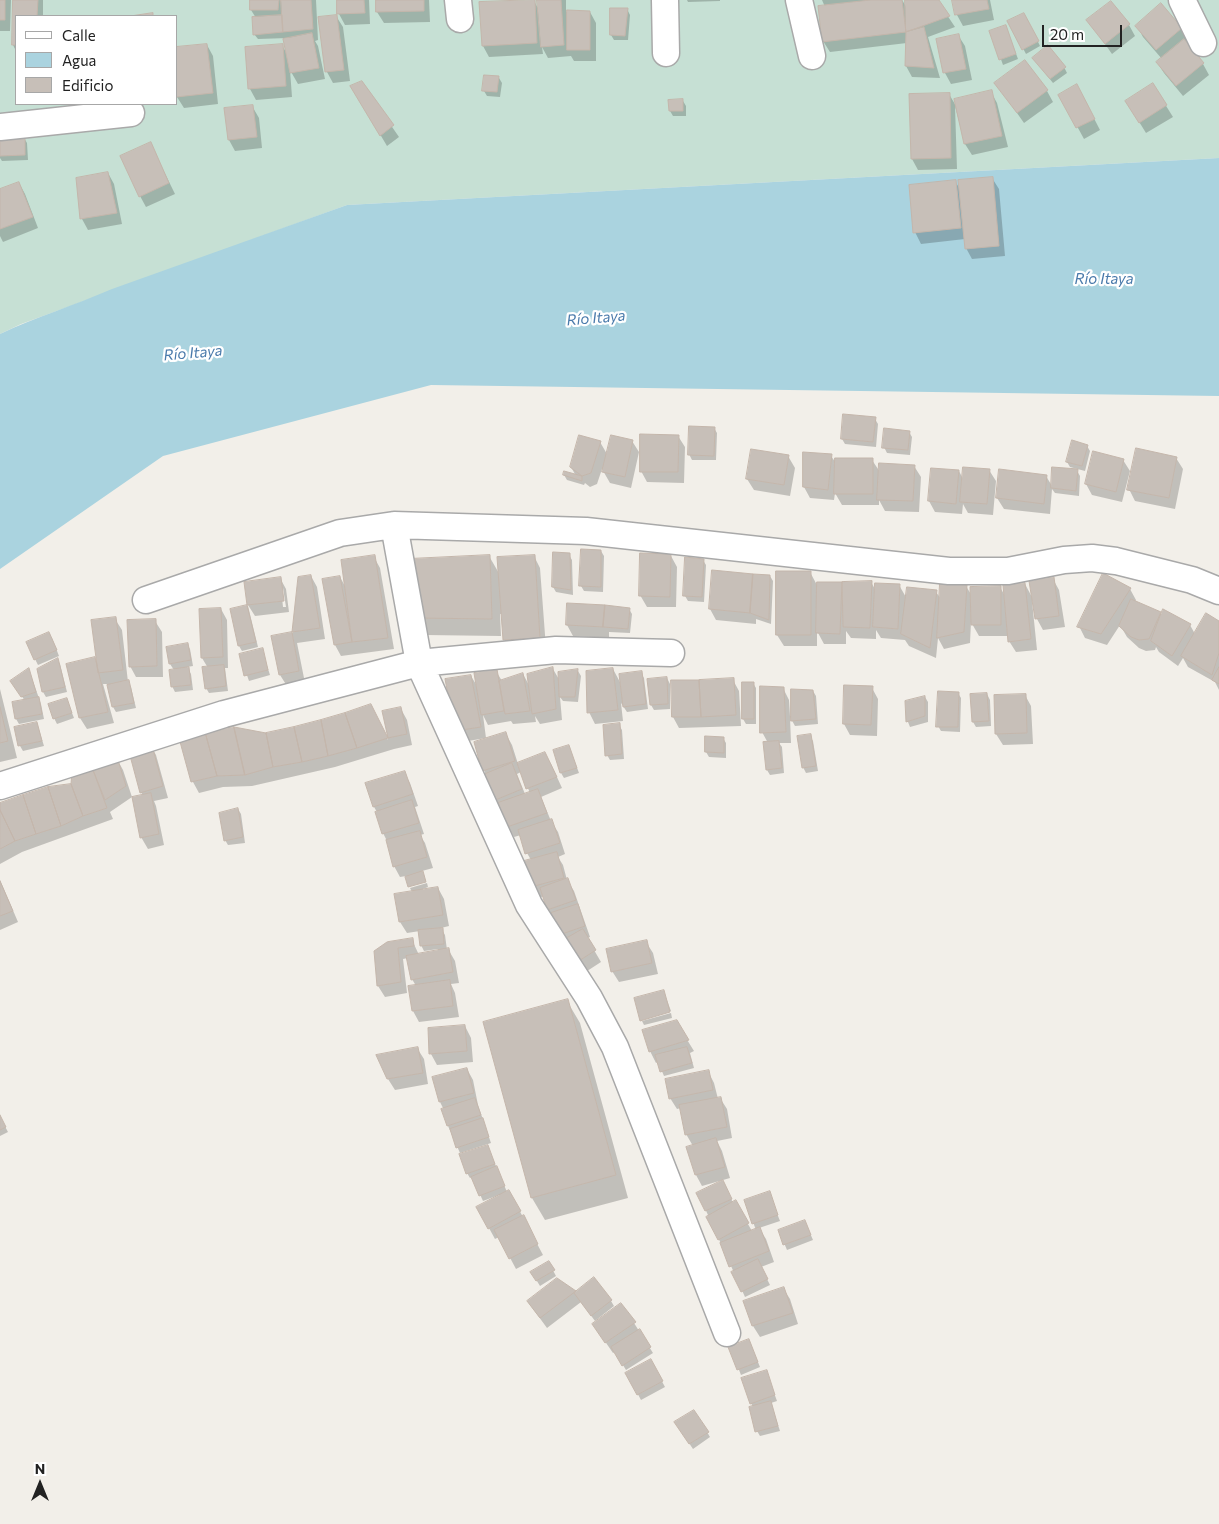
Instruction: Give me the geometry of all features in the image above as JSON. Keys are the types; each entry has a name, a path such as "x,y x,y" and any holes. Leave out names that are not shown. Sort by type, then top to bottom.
{"street":[{"path":"665,0 666,53"},
{"path":"799,0 812,56"},
{"path":"1182,0 1203,43"},
{"path":"0,127 131,113"},
{"path":"394,525 419,663 529,905 589,998 615,1047 727,1332"},
{"path":"146,600 340,533 394,525 586,531 949,572 1008,572 1064,560 1092,558 1116,561 1192,580 1219,591"},
{"path":"0,786 224,714 419,663 556,650 671,653"}],"green space":[{"path":"0,0 1219,0 1219,158 347,205 21,324 0,334"}],"water":[{"name":"Río Itaya","path":"1219,158 1219,396 431,385 163,456 0,569 0,334 112,289 347,205"}],"building":[{"path":"0,0 5,0 5,20 0,20"},
{"path":"13,0 38,0 37,15 15,15 15,45 12,45"},
{"path":"250,0 279,0 278,10 250,10"},
{"path":"281,0 311,0 313,29 283,32"},
{"path":"337,0 364,0 365,13 337,14"},
{"path":"376,0 424,0 424,11 376,12"},
{"path":"535,0 537,43 482,46 479,2"},
{"path":"537,0 561,0 564,45 541,47"},
{"path":"871,0 902,0 906,32 822,42 818,6"},
{"path":"905,0 939,0 950,16 906,32"},
{"path":"952,0 987,0 989,9 955,15"},
{"path":"1111,1 1130,24 1105,44 1086,20"},
{"path":"1161,3 1182,28 1156,50 1135,26"},
{"path":"610,8 628,8 625,36 610,35"},
{"path":"567,10 590,11 590,50 567,50"},
{"path":"1024,13 1039,41 1022,50 1007,21"},
{"path":"282,15 283,32 253,35 252,17"},
{"path":"337,15 344,70 325,72 318,17"},
{"path":"1006,25 1016,54 999,60 989,31"},
{"path":"924,27 934,68 905,66 906,32"},
{"path":"312,33 319,68 290,73 283,39"},
{"path":"959,34 966,69 943,73 936,39"},
{"path":"1184,39 1204,63 1176,86 1156,62"},
{"path":"207,44 213,93 178,97 178,47"},
{"path":"283,44 286,86 248,89 245,47"},
{"path":"1048,45 1066,67 1050,79 1032,58"},
{"path":"1025,60 1048,90 1017,113 994,83"},
{"path":"484,75 499,76 497,92 482,91"},
{"path":"362,81 394,125 380,136 350,86"},
{"path":"1153,83 1167,105 1139,123 1125,101"},
{"path":"1077,84 1095,119 1076,128 1058,95"},
{"path":"992,90 1002,136 964,144 954,99"},
{"path":"950,93 951,158 911,159 909,94"},
{"path":"683,99 683,111 669,111 668,100"},
{"path":"253,105 257,137 228,140 224,108"},
{"path":"25,137 25,155 0,156 0,138"},
{"path":"151,142 169,183 139,197 120,156"},
{"path":"108,172 117,213 80,219 76,178"},
{"path":"993,177 999,246 965,249 958,180"},
{"path":"956,180 961,228 913,233 909,185"},
{"path":"19,182 33,217 0,229 0,189"},
{"path":"843,414 876,417 873,442 841,439"},
{"path":"689,426 715,427 714,456 688,455"},
{"path":"884,428 910,431 908,450 882,448"},
{"path":"640,434 679,435 678,472 640,472"},
{"path":"579,435 601,441 591,473 582,476 570,467"},
{"path":"611,435 633,440 625,477 602,472"},
{"path":"1072,440 1088,445 1082,466 1066,462"},
{"path":"1136,448 1177,457 1169,498 1127,490"},
{"path":"751,449 789,455 784,485 746,479"},
{"path":"1093,451 1124,459 1116,492 1085,484"},
{"path":"803,452 832,454 828,490 803,487"},
{"path":"835,458 873,458 873,494 834,494"},
{"path":"879,463 915,465 913,501 877,500"},
{"path":"963,467 990,469 987,504 960,502"},
{"path":"1052,467 1078,469 1076,491 1051,488"},
{"path":"931,468 959,470 956,504 928,501"},
{"path":"999,469 1047,475 1044,504 996,498"},
{"path":"564,471 582,476 582,481 563,475"},
{"path":"581,549 601,550 601,587 579,586"},
{"path":"553,552 570,553 571,590 552,587"},
{"path":"640,553 671,554 670,597 639,596"},
{"path":"375,555 388,638 352,642 341,560"},
{"path":"490,555 492,619 414,618 409,559"},
{"path":"535,555 540,638 503,640 497,557"},
{"path":"685,557 704,559 702,597 683,596"},
{"path":"712,570 753,574 750,613 709,609"},
{"path":"776,571 811,571 811,635 776,635"},
{"path":"1103,573 1131,588 1101,634 1077,627"},
{"path":"753,574 770,575 769,620 750,613"},
{"path":"311,575 320,628 292,632 298,577"},
{"path":"340,576 352,642 334,645 322,579"},
{"path":"281,577 284,601 247,605 244,582"},
{"path":"1054,577 1059,616 1035,619 1029,581"},
{"path":"872,581 870,628 843,627 842,582"},
{"path":"817,582 842,582 840,634 816,633"},
{"path":"875,583 900,584 898,629 873,627"},
{"path":"940,583 967,585 964,632 937,638"},
{"path":"1025,583 1031,639 1008,642 1003,585"},
{"path":"1001,586 1001,625 971,625 970,587"},
{"path":"907,587 937,590 930,648 901,634"},
{"path":"1131,599 1161,612 1149,639 1139,640 1131,637 1119,626"},
{"path":"567,603 605,605 603,627 566,625"},
{"path":"247,605 256,642 238,646 230,609"},
{"path":"605,605 630,608 628,629 603,627"},
{"path":"221,608 223,657 201,658 199,609"},
{"path":"1163,609 1191,624 1172,656 1151,641"},
{"path":"1206,613 1219,621 1219,653 1212,675 1181,656"},
{"path":"116,617 123,670 98,673 91,620"},
{"path":"156,619 157,666 129,667 127,620"},
{"path":"49,632 57,650 34,660 26,642"},
{"path":"292,632 299,671 279,675 271,636"},
{"path":"188,643 191,660 169,664 166,647"},
{"path":"263,648 268,670 244,676 239,654"},
{"path":"95,657 108,712 79,718 66,664"},
{"path":"58,658 65,687 42,692 37,669"},
{"path":"224,665 226,686 205,689 202,667"},
{"path":"189,667 191,685 171,687 169,670"},
{"path":"553,667 556,709 532,714 527,674"},
{"path":"1219,667 1219,684 1212,680"},
{"path":"29,668 36,692 21,697 10,681"},
{"path":"613,668 618,710 587,713 586,671"},
{"path":"497,669 504,711 481,715 474,673"},
{"path":"578,669 575,697 559,697 558,672"},
{"path":"642,671 646,704 623,707 619,674"},
{"path":"523,673 530,711 505,714 499,681"},
{"path":"471,675 481,727 455,731 445,679"},
{"path":"667,677 668,704 650,705 647,679"},
{"path":"734,678 736,715 701,717 699,680"},
{"path":"129,680 134,703 112,707 107,685"},
{"path":"671,680 699,680 701,717 672,717"},
{"path":"742,682 754,682 754,719 742,719"},
{"path":"844,685 873,686 871,725 843,724"},
{"path":"760,686 784,687 786,732 760,733"},
{"path":"791,689 813,690 816,719 791,721"},
{"path":"938,691 959,692 958,727 936,727"},
{"path":"987,693 989,721 972,722 970,694"},
{"path":"1026,694 1027,733 995,734 994,695"},
{"path":"925,696 925,716 906,722 905,701"},
{"path":"39,697 42,714 15,719 12,702"},
{"path":"67,698 72,713 53,719 48,704"},
{"path":"371,704 388,738 357,748 345,713"},
{"path":"0,707 8,741 0,743"},
{"path":"401,707 407,734 388,738 382,711"},
{"path":"345,713 357,748 328,756 321,720"},
{"path":"321,720 328,756 302,762 294,727"},
{"path":"37,722 42,741 18,746 14,727"},
{"path":"620,723 622,754 605,756 603,725"},
{"path":"234,727 245,775 217,776 205,732"},
{"path":"234,727 266,733 273,767 245,775"},
{"path":"294,727 302,762 273,767 266,733"},
{"path":"205,732 217,776 191,782 179,738"},
{"path":"506,732 515,761 482,771 474,742"},
{"path":"811,734 816,766 802,768 797,736"},
{"path":"705,736 724,737 724,753 705,752"},
{"path":"779,741 782,768 766,770 763,742"},
{"path":"151,742 163,786 140,793 128,748"},
{"path":"569,745 577,768 560,773 553,750"},
{"path":"545,752 557,777 526,789 517,763"},
{"path":"117,757 126,786 105,800 91,765"},
{"path":"512,763 522,789 493,801 483,775"},
{"path":"93,770 107,808 83,816 71,784 72,772"},
{"path":"405,771 413,794 373,807 365,783"},
{"path":"71,784 83,816 61,826 48,787"},
{"path":"48,787 61,826 36,834 23,795"},
{"path":"538,789 547,813 507,827 498,803"},
{"path":"151,793 159,834 140,838 132,797"},
{"path":"23,795 36,834 15,841 0,810 0,803"},
{"path":"412,800 419,823 382,834 375,812"},
{"path":"238,808 243,837 224,841 219,813"},
{"path":"0,810 15,841 0,849"},
{"path":"552,819 560,843 525,854 518,830"},
{"path":"420,831 427,857 393,867 386,840"},
{"path":"557,852 564,878 531,887 524,861"},
{"path":"423,871 426,882 408,887 405,877"},
{"path":"568,878 576,900 547,910 540,888"},
{"path":"0,881 13,911 0,916"},
{"path":"438,887 443,915 399,922 394,894"},
{"path":"578,904 585,926 559,935 551,913"},
{"path":"443,928 444,944 420,946 418,930"},
{"path":"583,929 596,950 574,964 560,942"},
{"path":"413,938 414,946 398,948 401,982 377,986 374,951 387,942"},
{"path":"647,940 652,963 611,972 606,949"},
{"path":"449,948 453,972 411,980 406,956"},
{"path":"450,980 453,1006 412,1011 408,986"},
{"path":"664,990 670,1012 640,1021 634,998"},
{"path":"568,999 616,1175 531,1198 483,1022"},
{"path":"677,1020 689,1040 649,1052 642,1030"},
{"path":"465,1025 467,1051 429,1054 428,1028"},
{"path":"418,1047 423,1073 387,1079 376,1055"},
{"path":"687,1047 692,1063 660,1072 655,1055"},
{"path":"467,1068 474,1093 439,1102 432,1077"},
{"path":"709,1070 713,1090 669,1099 665,1079"},
{"path":"721,1097 727,1127 685,1135 679,1105"},
{"path":"475,1098 481,1115 447,1126 441,1109"},
{"path":"0,1115 6,1127 0,1130"},
{"path":"483,1118 489,1137 456,1148 450,1129"},
{"path":"716,1138 725,1167 695,1175 686,1147"},
{"path":"488,1145 495,1164 466,1174 459,1154"},
{"path":"497,1166 505,1186 479,1196 471,1177"},
{"path":"723,1180 732,1199 705,1211 696,1193"},
{"path":"509,1190 521,1211 488,1229 476,1207"},
{"path":"770,1191 778,1215 752,1224 744,1200"},
{"path":"736,1200 749,1223 718,1240 706,1217"},
{"path":"524,1215 538,1244 509,1259 494,1230"},
{"path":"805,1220 811,1235 783,1245 778,1230"},
{"path":"760,1227 769,1251 729,1267 720,1243"},
{"path":"758,1259 768,1279 741,1292 731,1272"},
{"path":"549,1261 555,1270 536,1281 530,1272"},
{"path":"594,1277 612,1300 591,1316 574,1293"},
{"path":"557,1278 576,1291 540,1318 527,1301"},
{"path":"784,1287 793,1313 752,1326 743,1301"},
{"path":"621,1303 636,1322 605,1343 592,1324"},
{"path":"640,1329 651,1347 622,1366 611,1347"},
{"path":"749,1339 758,1362 737,1370 728,1347"},
{"path":"651,1359 663,1381 637,1395 625,1373"},
{"path":"767,1370 775,1395 750,1404 741,1378"},
{"path":"771,1401 778,1426 755,1432 749,1407"},
{"path":"694,1410 709,1432 689,1444 674,1422"}]}
